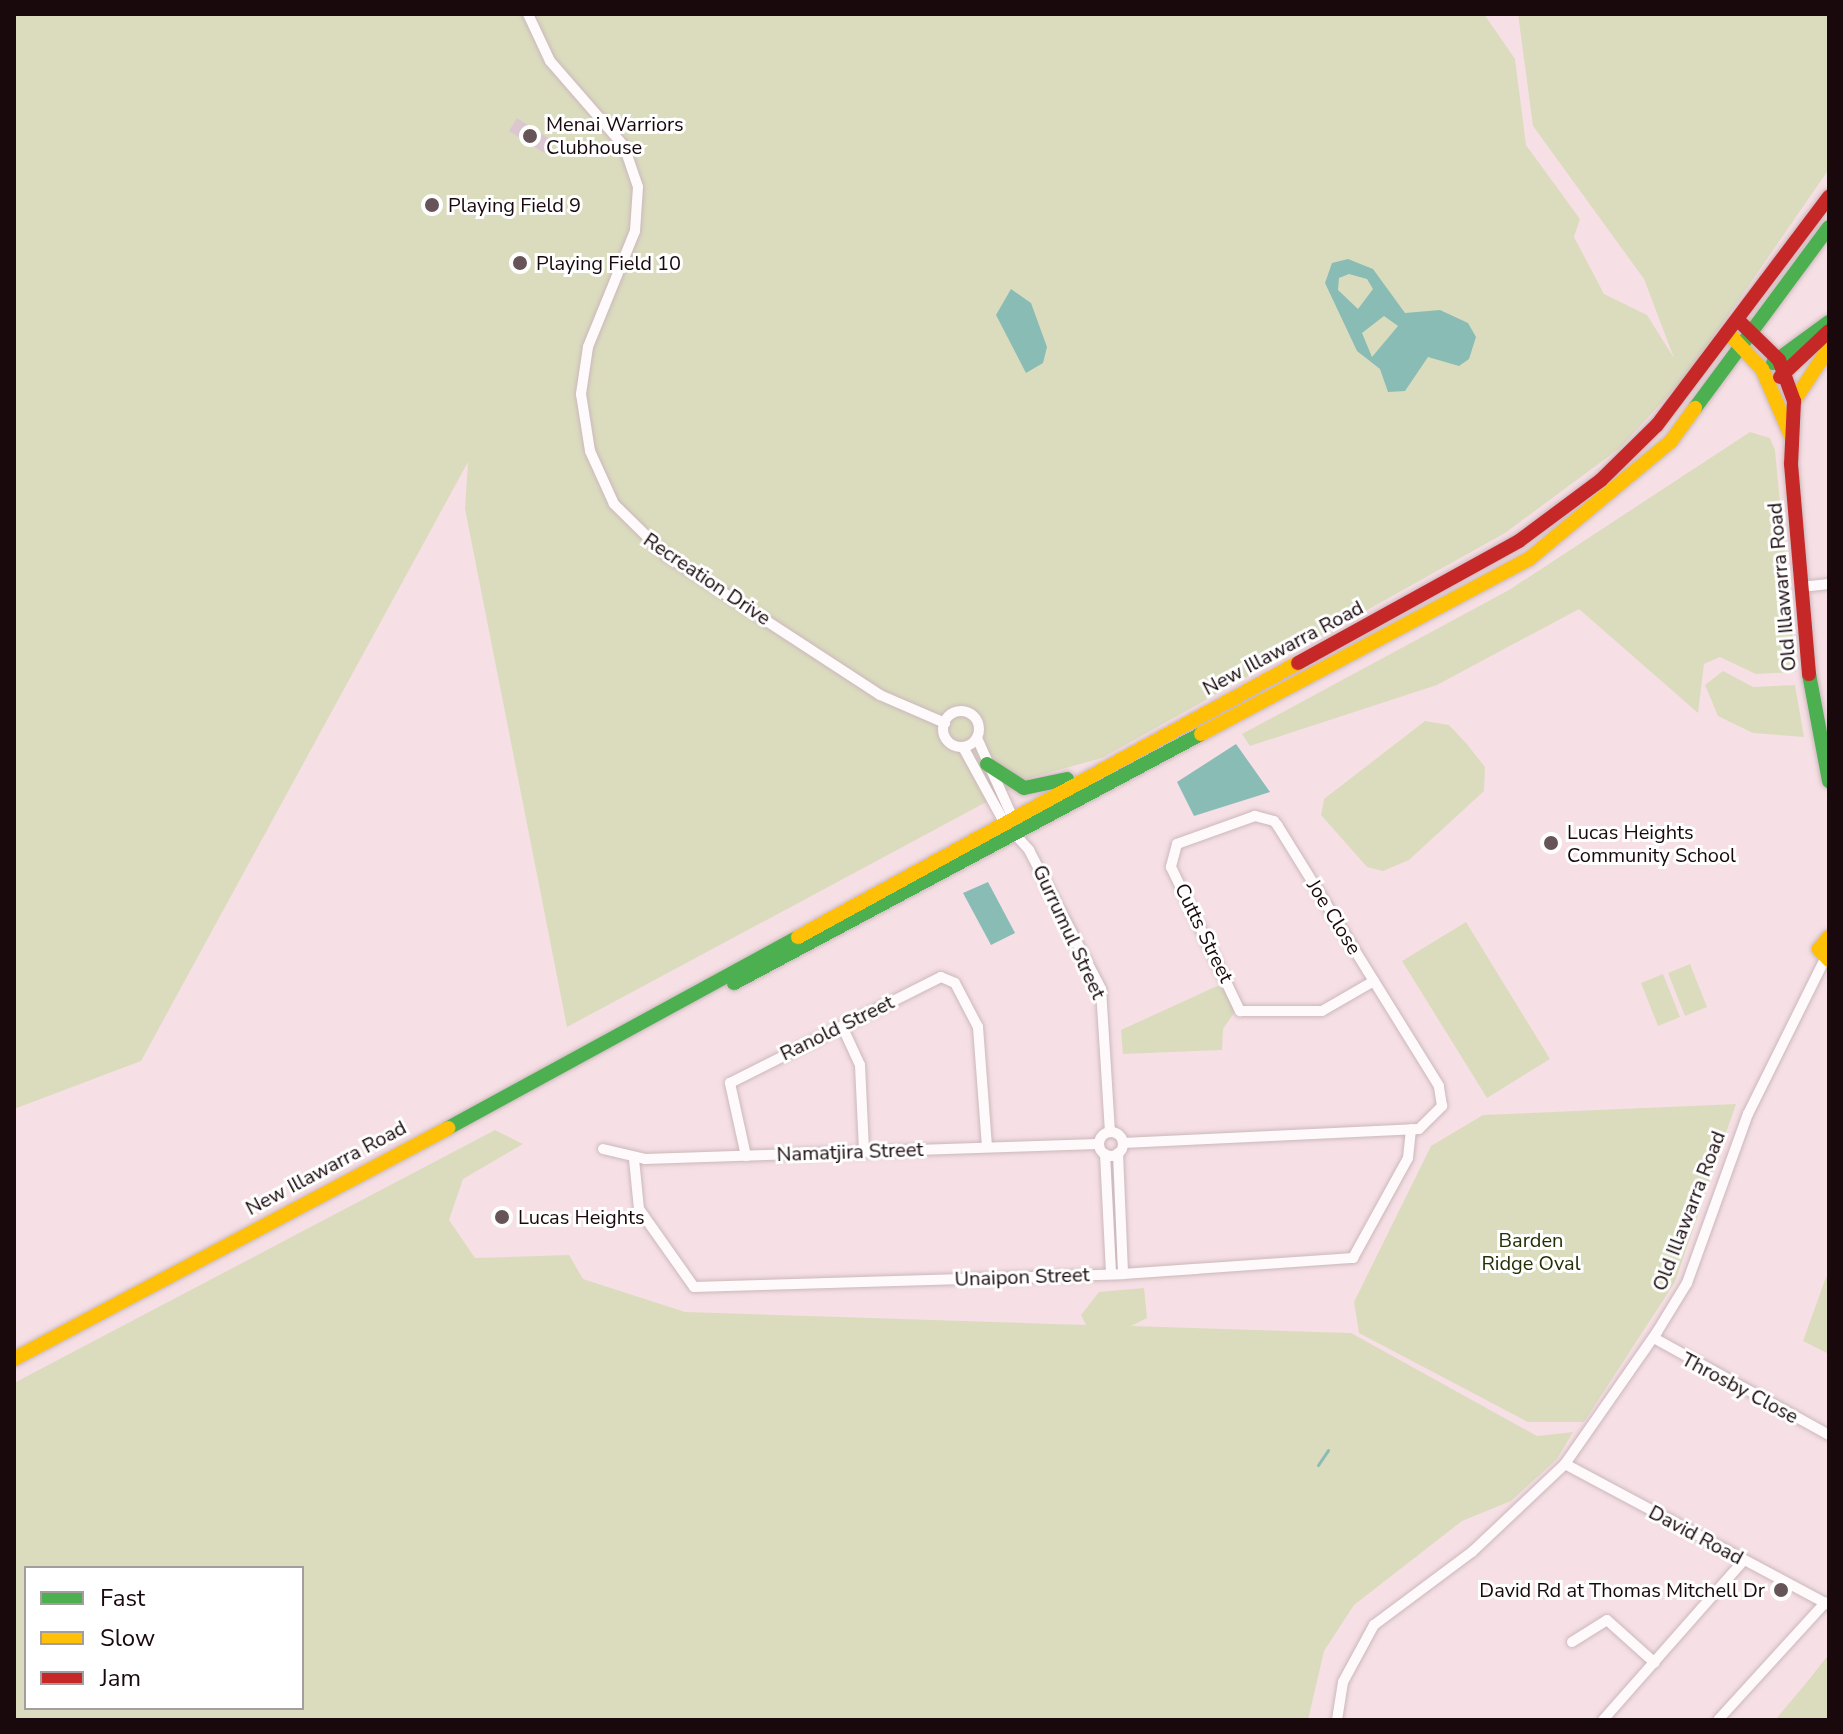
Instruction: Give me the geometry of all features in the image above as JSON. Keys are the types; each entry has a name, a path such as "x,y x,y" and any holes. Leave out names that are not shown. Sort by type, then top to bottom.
{"main road":[{"name":"New Illawarra Road","path":"14,1359 657,1014 1519,541 1630,453 1730,335 1829,197"},
{"name":"New Illawarra Road","path":"657,1014 777,962 1529,559 1661,450 1755,333 1829,227"},
{"name":"Old Illawarra Road","path":"1740,322 1755,333 1782,367 1794,401 1791,437 1801,587 1829,781"},
{"path":"1782,367 1829,322"},
{"path":"1765,376 1782,367 1829,331"},
{"name":"Old Illawarra Road","path":"1730,335 1744,347 1765,376 1791,437"},
{"name":"Old Illawarra Road","path":"1794,401 1829,348"},
{"path":"987,764 1024,788 1094,775"},
{"path":"1827,959 1820,945 1829,937"}],"street":[{"name":"Recreation Drive","path":"528,14 550,61 624,146 638,187 635,231 588,347 581,394 590,451 614,504 667,556 880,695 945,723"},
{"path":"1801,587 1829,584"},
{"path":"1009,819 977,738 971,714 956,712 945,723 946,738 963,747 1017,833"},
{"path":"963,747 977,738"},
{"name":"Joe Close","path":"1170,855 1191,837 1269,817 1439,1086 1439,1115 1411,1129"},
{"name":"Gurrumul Street","path":"1017,833 1101,989 1110,1132"},
{"name":"Cutts Street","path":"1170,855 1240,1011 1322,1011 1374,981"},
{"name":"Old Illawarra Road","path":"1337,1720 1343,1682 1374,1625 1472,1552 1565,1464 1654,1338 1687,1283 1748,1114 1827,959"},
{"name":"Ranold Street","path":"746,1156 727,1088 936,978 951,980 982,1043 987,1147"},
{"path":"842,1026 860,1065 864,1151"},
{"path":"1105,1154 1120,1148 1411,1129"},
{"name":"Unaipon Street","path":"634,1159 639,1209 694,1287 1123,1274 1353,1258 1408,1158 1411,1129"},
{"path":"1111,1274 1105,1154 1098,1144 1110,1132 1120,1148 1123,1274"},
{"name":"Namatjira Street","path":"603,1149 634,1159 1098,1144"},
{"name":"Throsby Close","path":"1654,1338 1829,1435"},
{"name":"David Road","path":"1565,1464 1827,1604"},
{"path":"1603,1720 1743,1561"},
{"path":"1718,1720 1827,1604"},
{"path":"1572,1642 1607,1620 1655,1663"}],"green space":[{"path":"14,14 1484,14 1515,59 1526,145 1580,219 1574,237 1604,294 1647,315 1674,358 1644,279 1533,126 1518,14 1829,14 1829,169 1687,375 1620,448 1505,533 1102,758 1033,777 567,1027 465,509 468,462 141,1061 14,1109"},
{"path":"1750,432 1770,438 1775,450 1796,672 1756,674 1720,657 1704,664 1698,713 1579,609 1437,685 1250,746 1242,734 1509,590"},
{"path":"1723,671 1753,687 1795,685 1804,737 1753,733 1718,716 1705,685"},
{"path":"1425,721 1449,725 1466,743 1485,767 1484,791 1409,860 1383,871 1367,867 1321,815 1324,799"},
{"path":"1466,922 1550,1059 1487,1098 1402,961"},
{"path":"1690,964 1707,1007 1685,1016 1668,973"},
{"path":"1663,974 1680,1017 1658,1026 1641,983"},
{"path":"1217,986 1227,988 1234,1013 1223,1029 1222,1050 1123,1054 1121,1030"},
{"name":"Barden Ridge Oval","path":"1736,1104 1675,1282 1584,1422 1528,1422 1359,1333 1354,1302 1431,1146 1483,1115"},
{"path":"495,1130 523,1144 463,1179 449,1220 475,1258 569,1255 583,1279 685,1312 1086,1325 1081,1315 1099,1292 1144,1288 1147,1318 1131,1326 1351,1333 1537,1436 1573,1432 1557,1459 1511,1501 1462,1521 1354,1605 1324,1651 1308,1720 14,1720 14,1383"},
{"path":"1826,1277 1829,1277 1829,1354 1803,1341"},
{"path":"1829,1654 1829,1720 1775,1720 1807,1682"}],"shaded area":[{"path":"1348,259 1373,269 1405,313 1440,310 1468,323 1476,337 1469,359 1459,366 1428,357 1405,391 1388,392 1380,369 1357,351 1325,283 1332,263","holes":["1349,274 1367,279 1373,289 1358,309 1338,290 1339,278","1384,316 1398,326 1372,357 1362,333"]},
{"path":"1011,289 1031,303 1047,347 1043,363 1026,373 996,315"},
{"path":"1236,744 1270,792 1194,816 1177,782"},
{"path":"988,882 1015,933 991,945 963,893"}],"building":[{"name":"Menai Warriors Clubhouse","path":"517,118 551,140 544,153 509,131"}],"waterway":[{"path":"1318,1465 1328,1450"}],"traffic: fast":[{"path":"1695,408 1829,227"},
{"path":"1773,363 1829,322"},
{"path":"1809,674 1829,781"},
{"path":"734,983 1201,734"},
{"path":"987,764 1024,788 1067,779"},
{"path":"448,1128 798,937"}],"traffic: slow":[{"path":"1730,335 1762,369 1791,436"},
{"path":"1794,401 1829,348"},
{"path":"1201,734 1529,559 1671,441 1695,408"},
{"path":"798,937 1298,663"},
{"path":"1829,937 1819,949 1829,960"},
{"path":"14,1359 448,1128"}],"traffic: jam":[{"path":"1298,663 1519,541 1601,480 1657,425 1829,197"},
{"path":"1740,322 1779,360 1794,401 1791,464 1809,674"},
{"path":"1780,377 1829,331"}],"place":[{"name":"Menai Warriors Clubhouse","path":"530,136"},
{"name":"Playing Field 9","path":"432,205"},
{"name":"Playing Field 10","path":"520,263"},
{"name":"Lucas Heights Community School","path":"1551,843"},
{"name":"Lucas Heights","path":"502,1217"},
{"name":"David Rd at Thomas Mitchell Dr","path":"1781,1590"}]}
